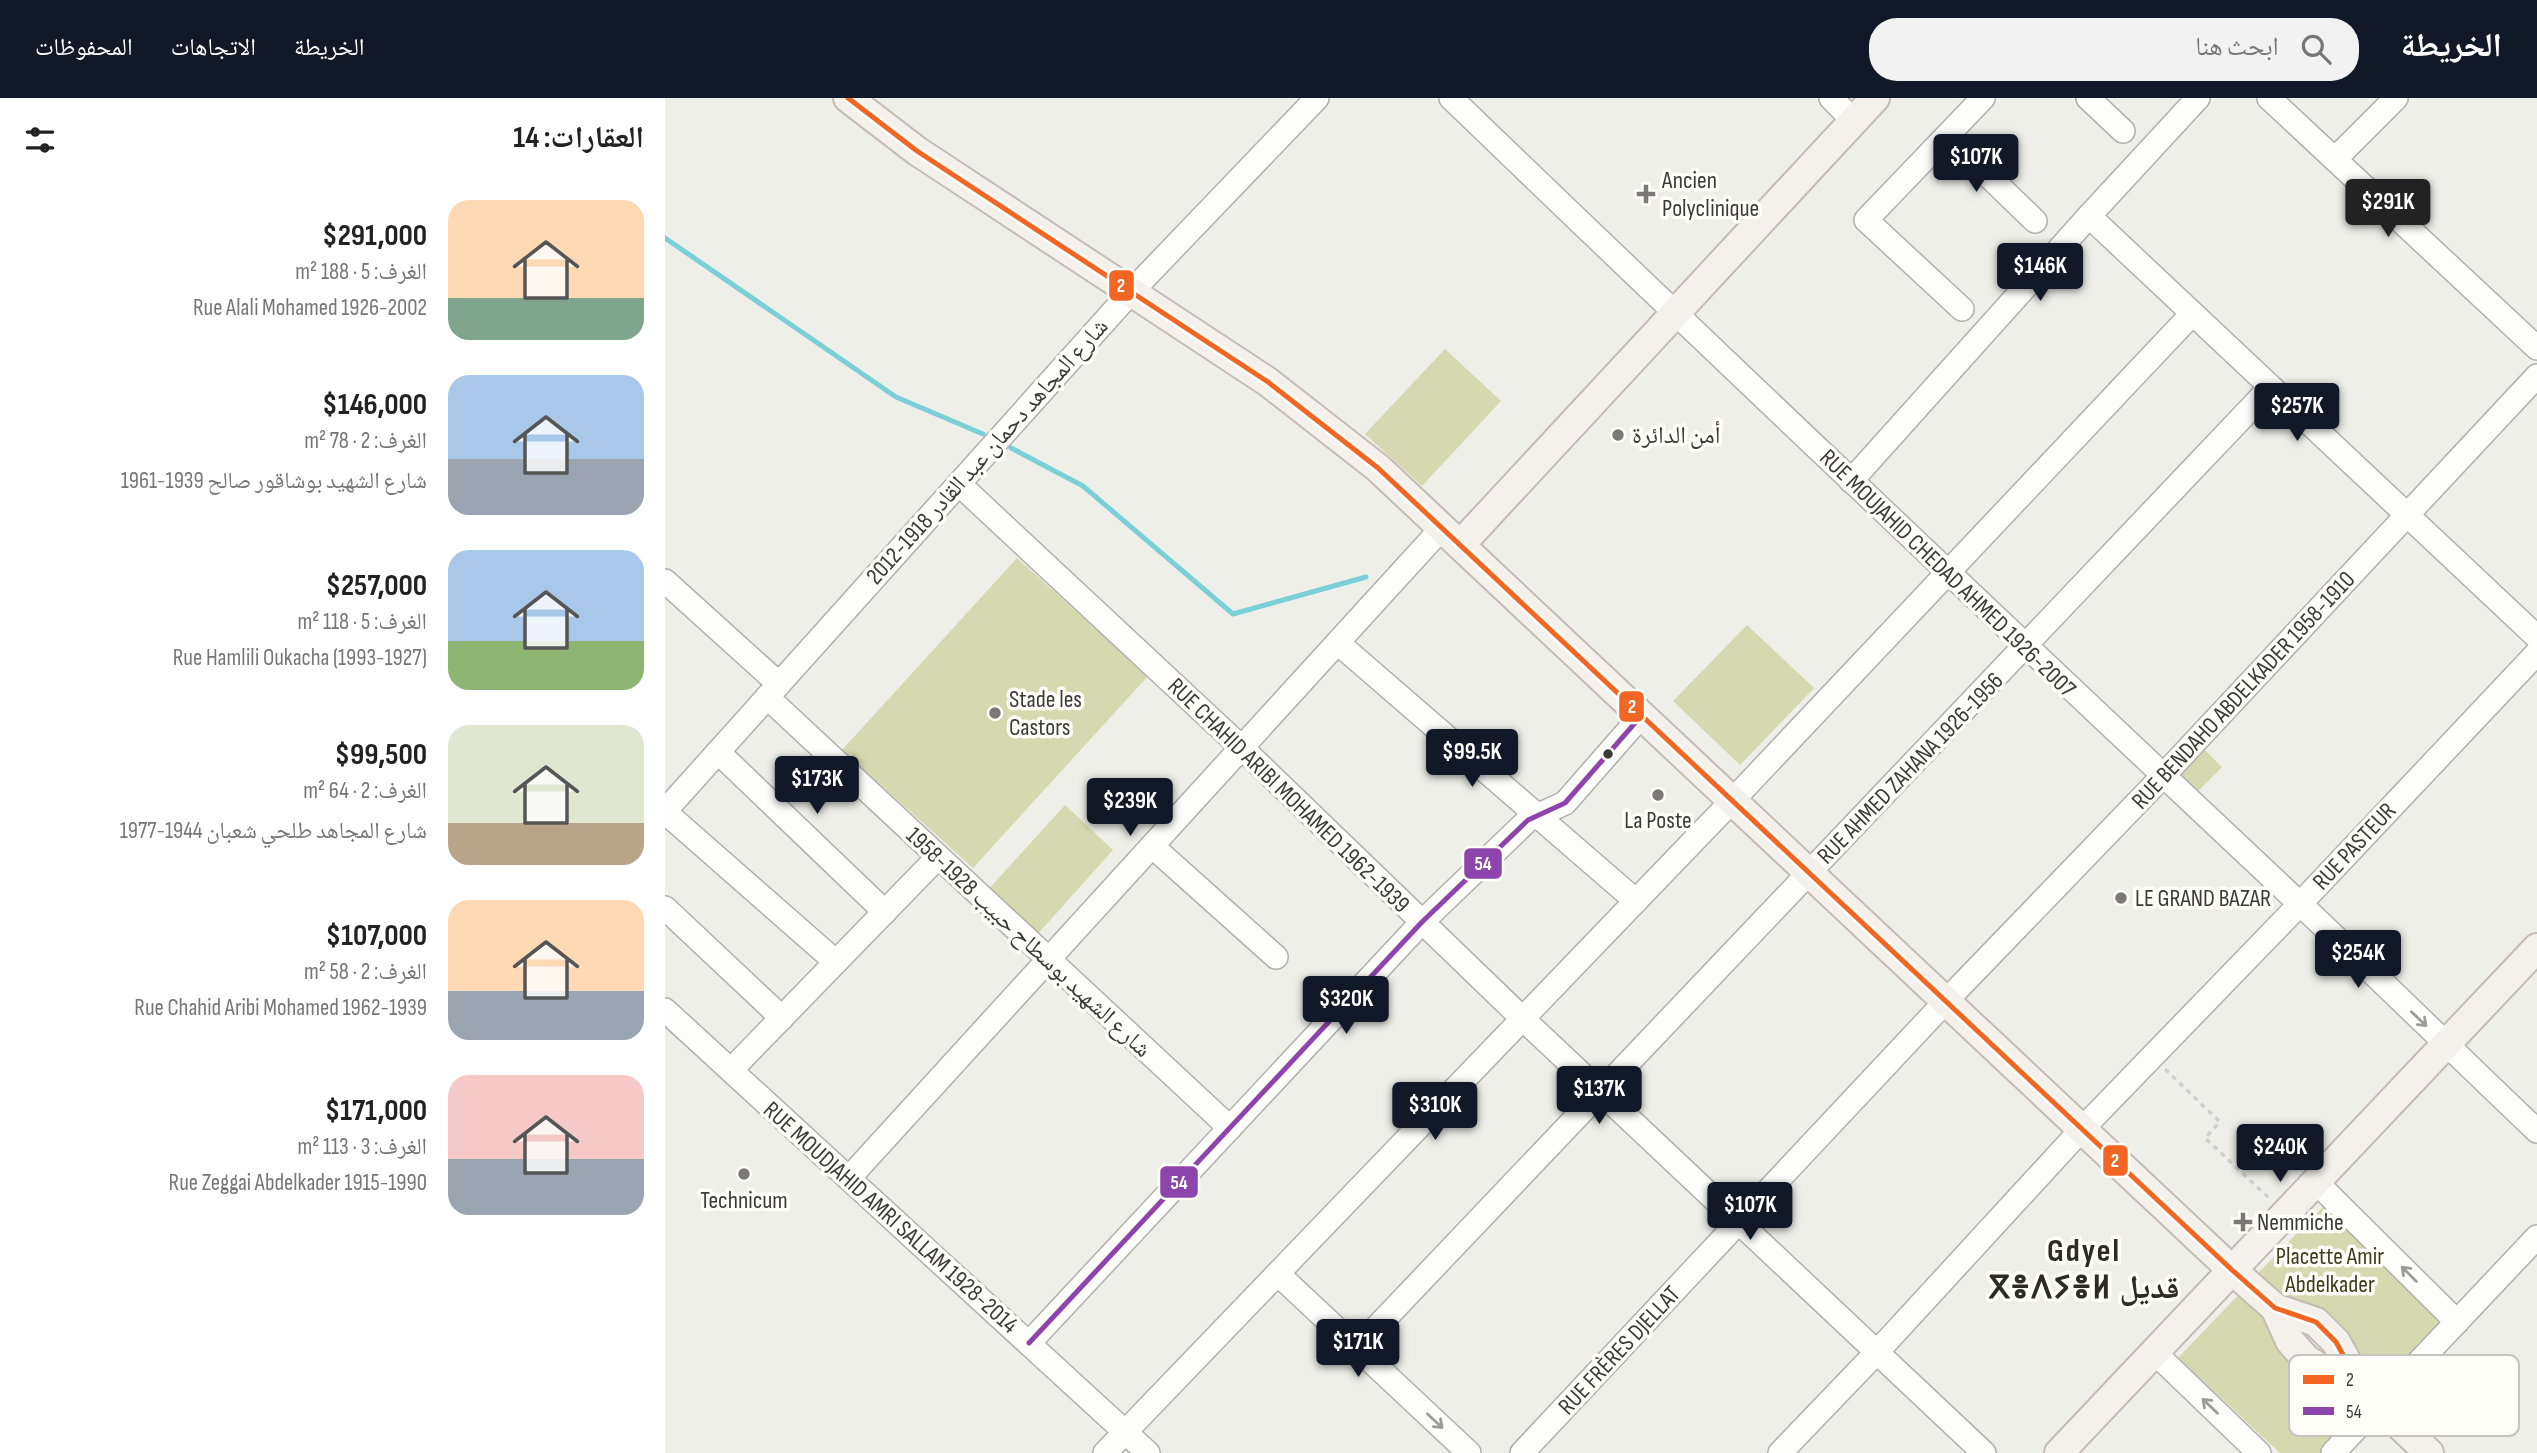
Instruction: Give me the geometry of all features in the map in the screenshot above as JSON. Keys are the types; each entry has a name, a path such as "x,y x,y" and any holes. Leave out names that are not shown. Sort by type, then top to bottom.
{"main road":[{"path":"848,98 917,151 1268,382 1378,468 2275,1308 2290,1341 2302,1355"},
{"path":"1451,536 1675,314 1875,98"},
{"path":"2059,1453 2537,948"},
{"path":"2411,1436 2429,1453"}],"street":[{"name":"شارع المجاهد دحمان عبد القادر 1918-2012","path":"665,812 1131,292 1317,98"},
{"name":"RUE MOUJAHID CHEDAD AHMED 1926-2007","path":"1451,98 1675,314 2537,1131"},
{"path":"1831,98 1854,121"},
{"path":"1962,309 1866,220 1983,98"},
{"path":"2088,98 2123,131"},
{"path":"1851,481 2199,98"},
{"path":"2269,98 2537,348"},
{"path":"2335,159 2396,98"},
{"path":"1947,136 2035,221"},
{"path":"2089,216 2537,637"},
{"path":"1105,1453 1733,801 2192,314"},
{"name":"RUE BENDAHO ABDELKADER 1958-1910","path":"1946,1001 2162,776 2537,376"},
{"name":"RUE AHMED ZAHANA 1926-1956","path":"1357,1348 2270,388"},
{"name":"RUE CHAHID ARIBI MOHAMED 1962-1939","path":"959,484 1242,748 1523,1019 1985,1453"},
{"path":"849,1178 1338,643 1451,536"},
{"name":"شارع الشهيد بوسطاح حبيب 1928-1958","path":"665,581 938,857 1230,1128"},
{"path":"1338,643 1636,901"},
{"name":"RUE PASTEUR","path":"1780,1453 2083,1128 2537,653"},
{"path":"1029,1343 1422,922 1528,820 1565,803 1642,715"},
{"path":"718,752 885,912"},
{"path":"665,812 836,962"},
{"path":"1152,846 1276,957"},
{"path":"731,1070 938,857"},
{"path":"665,908 782,1018"},
{"name":"RUE FRÈRES DJELLAT","path":"1522,1453 1946,1001"},
{"name":"RUE MOUDJAHID AMRI SALLAM 1928-2014","path":"665,1010 1148,1453"},
{"path":"2316,1182 2457,1322"},
{"path":"2426,1355 2537,1237"},
{"path":"1278,1274 1469,1453"},
{"path":"2154,1352 2259,1453"},
{"path":"2333,1453 2349,1436"}],"path":[{"path":"2152,1056 2220,1122 2205,1138 2286,1213"}],"green space":[{"path":"1445,349 1501,401 1422,486 1365,434"},
{"name":"Stade les Castors","path":"1017,558 1148,676 973,868 842,750"},
{"path":"1747,625 1814,688 1740,765 1673,701"},
{"path":"2205,750 2222,767 2191,798 2174,781"},
{"path":"1065,805 1113,850 1036,936 986,892"},
{"name":"Placette Amir Abdelkader","path":"2329,1201 2451,1321 2419,1355 2337,1355 2255,1276"},
{"name":"Placette Amir Abdelkader","path":"2243,1290 2311,1355 2289,1355 2289,1436 2339,1436 2322,1453 2280,1453 2178,1358"}],"waterway":[{"path":"665,238 896,397 983,434"},
{"path":"1011,448 1083,486 1233,614 1366,577"}],"transit line":[{"name":"2","path":"848,98 917,151 1268,382 1378,468 2232,1270 2275,1308 2316,1322 2336,1342 2343,1355"},
{"name":"54","path":"1029,1343 1422,922 1528,820 1565,803 1642,715"}],"place":[{"name":"Ancien Polyclinique","path":"1646,194"},
{"name":"أمن الدائرة","path":"1618,435"},
{"name":"Stade les Castors","path":"995,713"},
{"name":"La Poste","path":"1658,795"},
{"name":"LE GRAND BAZAR","path":"2121,898"},
{"name":"Technicum","path":"744,1174"},
{"name":"Nemmiche","path":"2243,1222"}],"district":[{"name":"Gdyel ⴳⴻⴷⵢⴻⵍ قديل","path":"2084,1268"}]}
